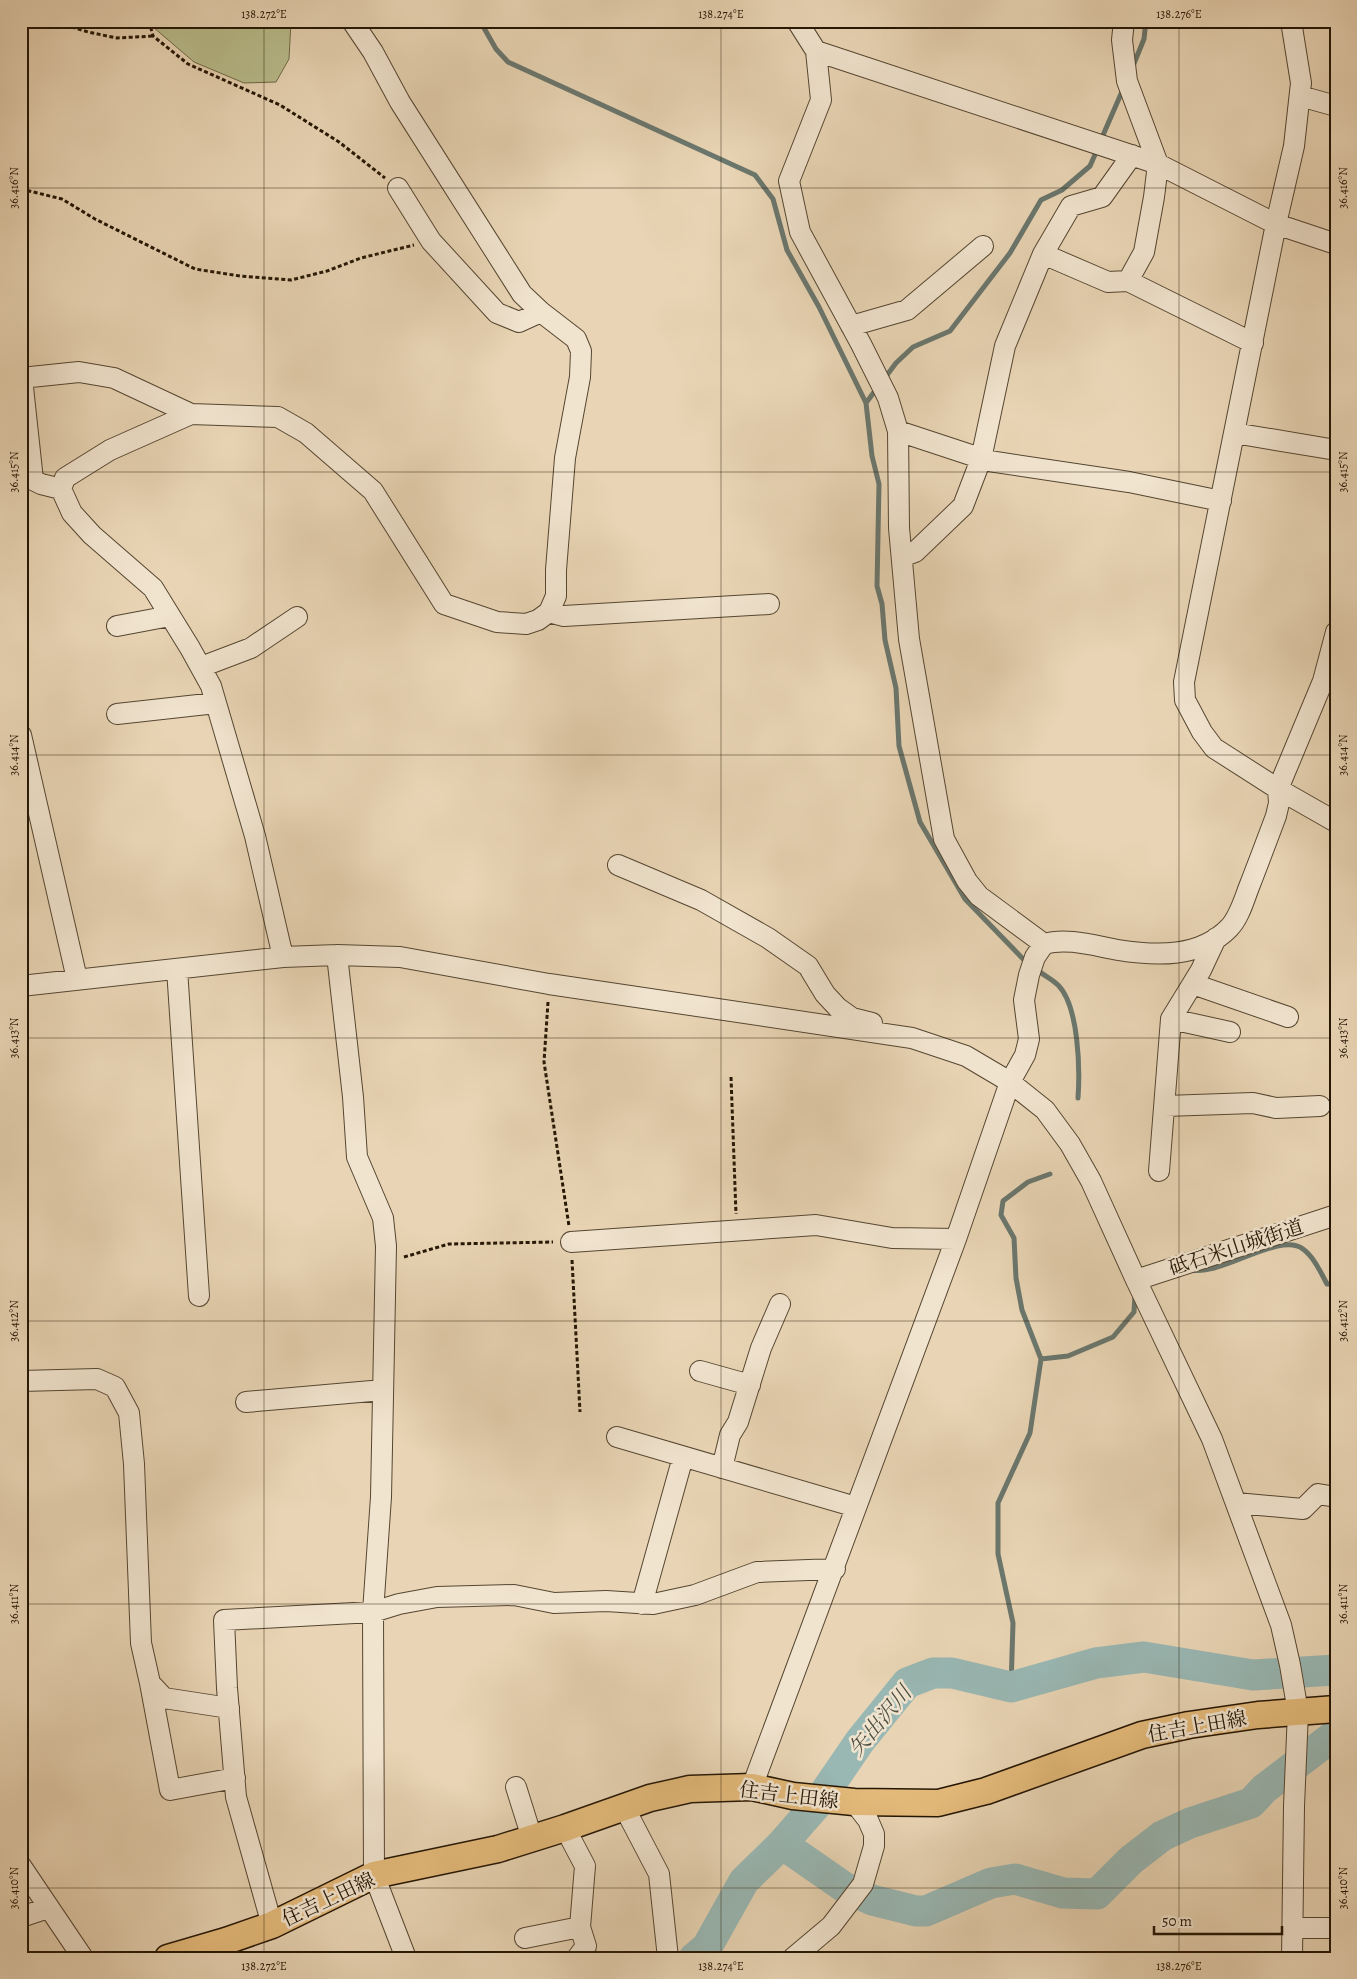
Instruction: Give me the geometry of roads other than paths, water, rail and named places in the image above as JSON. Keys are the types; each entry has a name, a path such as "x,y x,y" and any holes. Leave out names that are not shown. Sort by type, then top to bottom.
{"main road":[{"name":"住吉上田線","path":"168,1958 226,1942 272,1925 374,1876 498,1849 650,1798 690,1789 752,1787 793,1796 845,1801 938,1803 986,1790 1142,1735 1190,1725 1258,1716 1336,1709"}],"street":[{"path":"61,489 33,480 21,378 79,372 114,378 191,414 278,417 306,433 373,491 444,604 498,622 507,623 526,624 538,620 550,612 556,596 556,570 565,458 580,377 581,351 576,339 540,312 522,294 400,102 373,52 352,21"},
{"path":"1124,21 1122,40 1127,81 1158,164 1144,252 1128,281"},
{"path":"1291,21 1301,83 1294,146 1276,224 1184,682 1185,700 1202,732 1214,748 1278,789 1336,822"},
{"path":"808,32 1158,164 1276,224 1336,244"},
{"path":"808,32 821,100 789,181 800,232 888,398 898,431 899,528 909,639 944,839 967,882 979,896 1044,944"},
{"path":"1300,96 1336,106"},
{"path":"902,557 916,552 963,506 981,459 1004,346 1042,254 1071,206 1102,197 1132,155"},
{"path":"398,188 431,240 497,313 519,322 540,312"},
{"path":"851,326 906,310 982,246"},
{"path":"1042,254 1108,282 1128,281 1253,343"},
{"path":"191,414 110,450 65,478 61,489 72,513 92,535 153,588 211,686 255,836 284,957"},
{"path":"898,431 981,459 1129,482 1221,500"},
{"path":"1234,433 1336,450"},
{"path":"550,612 564,616 769,604"},
{"path":"117,626 170,616"},
{"path":"201,667 251,648 297,617"},
{"path":"752,1787 956,1239 1010,1082 1025,1055 1029,1040 1024,1000 1028,975 1035,957 1044,944 1056,940 1132,952 1170,954 1194,950 1230,928 1241,907 1276,816 1279,803 1278,789 1323,681 1336,632"},
{"path":"117,714 216,703"},
{"path":"21,735 78,979"},
{"path":"618,865 701,900 768,938 808,966 825,994 838,1008 852,1018 875,1025 880,1028 881,1033"},
{"path":"1159,1171 1171,1019 1193,984 1216,938"},
{"path":"337,955 353,1097 357,1157 383,1218 386,1246 381,1497 373,1612 374,1876 406,1958"},
{"path":"21,986 284,957 337,955 400,957 549,984 912,1038 966,1056 1010,1082 1045,1110 1070,1144 1091,1181 1212,1438 1281,1625 1298,1712 1294,1806 1292,1958"},
{"path":"177,969 199,1296"},
{"path":"1193,984 1288,1017"},
{"path":"1171,1019 1230,1032"},
{"path":"1165,1106 1253,1104 1276,1108 1320,1106"},
{"name":"砥石米山城街道","path":"1136,1280 1336,1215"},
{"path":"571,1242 816,1225 892,1238 956,1239"},
{"path":"722,1468 730,1435 738,1422 761,1348 780,1304"},
{"path":"700,1370 750,1385"},
{"path":"21,1381 97,1379 115,1387 129,1413 134,1464 141,1643 170,1790 235,1778"},
{"path":"246,1402 384,1390"},
{"path":"617,1437 856,1507"},
{"path":"642,1604 683,1457"},
{"path":"1236,1502 1303,1509 1318,1494 1336,1497"},
{"path":"272,1925 236,1797 224,1620 373,1612 399,1604 437,1597 514,1594 554,1603 606,1601 653,1604 695,1595 757,1572 835,1568"},
{"path":"150,1683 164,1698 229,1708"},
{"path":"516,1787 532,1838"},
{"path":"793,1958 832,1926 858,1890 874,1846 874,1834 868,1820 845,1801"},
{"path":"624,1807 659,1874 668,1958"},
{"path":"565,1828 585,1866 580,1927 586,1946 577,1958"},
{"path":"21,1866 83,1958"},
{"path":"21,1918 48,1908"},
{"path":"524,1938 580,1927"},
{"path":"1293,1928 1336,1928"}],"waterway":[{"path":"480,21 496,49 508,62 755,175 773,199 787,250 819,307 866,403 872,456 879,484 877,586 882,604 885,640 896,688 899,746 920,822 965,899 1027,963"},
{"path":"1133,66 1144,39 1146,21"},
{"path":"1100,142 1124,87"},
{"path":"884,379 896,363 913,347 950,331 1010,253 1041,200 1062,190 1090,166 1097,150"},
{"path":"866,403 877,388"},
{"path":"1036,969 1058,985 1065,995 1070,1008 1077,1039 1078,1098"},
{"path":"1011,1687 1013,1623 998,1554 998,1503 1030,1433 1041,1359 1022,1310 1016,1278 1014,1238 1001,1215 1003,1201 1028,1182 1050,1174"},
{"path":"1191,1270 1218,1267 1266,1249 1293,1245 1303,1249 1311,1256 1327,1284 1336,1284"},
{"path":"1041,1359 1068,1356 1113,1337 1134,1312 1135,1295"},
{"name":"矢出沢川","path":"694,1958 707,1947 744,1881 782,1844 817,1804 860,1741 907,1683 933,1673 952,1673 1011,1687 1096,1663 1144,1657 1253,1675 1336,1670"},
{"path":"782,1844 844,1887 872,1900 916,1911 926,1911 991,1883 1015,1879 1063,1893 1097,1894 1131,1860 1162,1836 1190,1823 1251,1803 1264,1789 1336,1734"}]}
